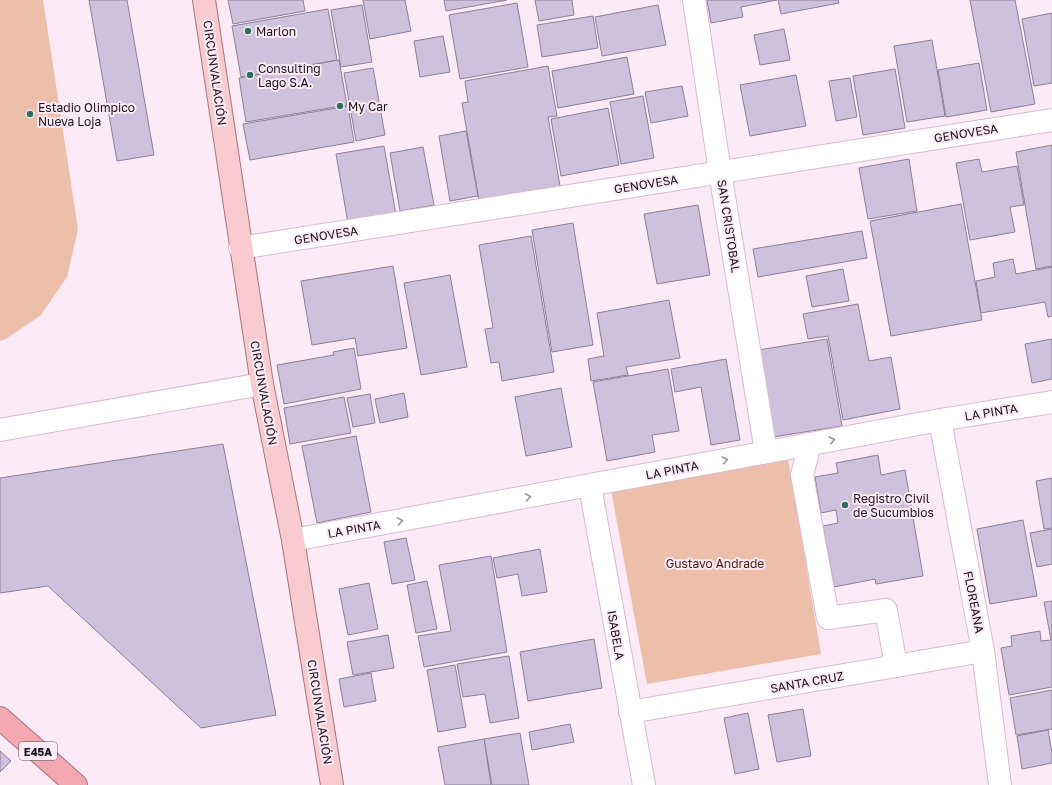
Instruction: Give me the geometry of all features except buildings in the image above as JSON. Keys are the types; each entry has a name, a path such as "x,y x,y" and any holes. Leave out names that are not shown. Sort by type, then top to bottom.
{"highway":[{"name":"E45A","path":"0,718 76,785"}],"main road":[{"name":"CIRCUNVALACIÓN","path":"204,0 240,248 262,384 293,540 332,785"}],"street":[{"name":"SAN CRISTOBAL","path":"694,0 720,172 766,452"},
{"name":"GENOVESA","path":"240,248 1052,120"},
{"path":"0,430 262,384"},
{"name":"LA PINTA","path":"293,540 940,420 1052,402"},
{"name":"FLOREANA","path":"940,420 983,651 1000,785"},
{"path":"810,444 802,475 828,618 886,610 896,666"},
{"name":"ISABELA","path":"590,486 644,785"},
{"name":"SANTA CRUZ","path":"630,712 983,651"}],"green space":[{"name":"Estadio Olimpico Nueva Loja","path":"0,0 43,0 78,229 67,277 41,315 6,339 0,341"},
{"name":"Gustavo Andrade","path":"788,459 821,654 647,684 611,490"}],"place":[{"name":"Marlon","path":"248,31"},
{"name":"Consulting Lago S.A.","path":"250,75"},
{"name":"My Car","path":"340,106"},
{"name":"Estadio Olimpico Nueva Loja","path":"30,114"},
{"name":"Registro Civil de Sucumbios","path":"845,505"}]}
